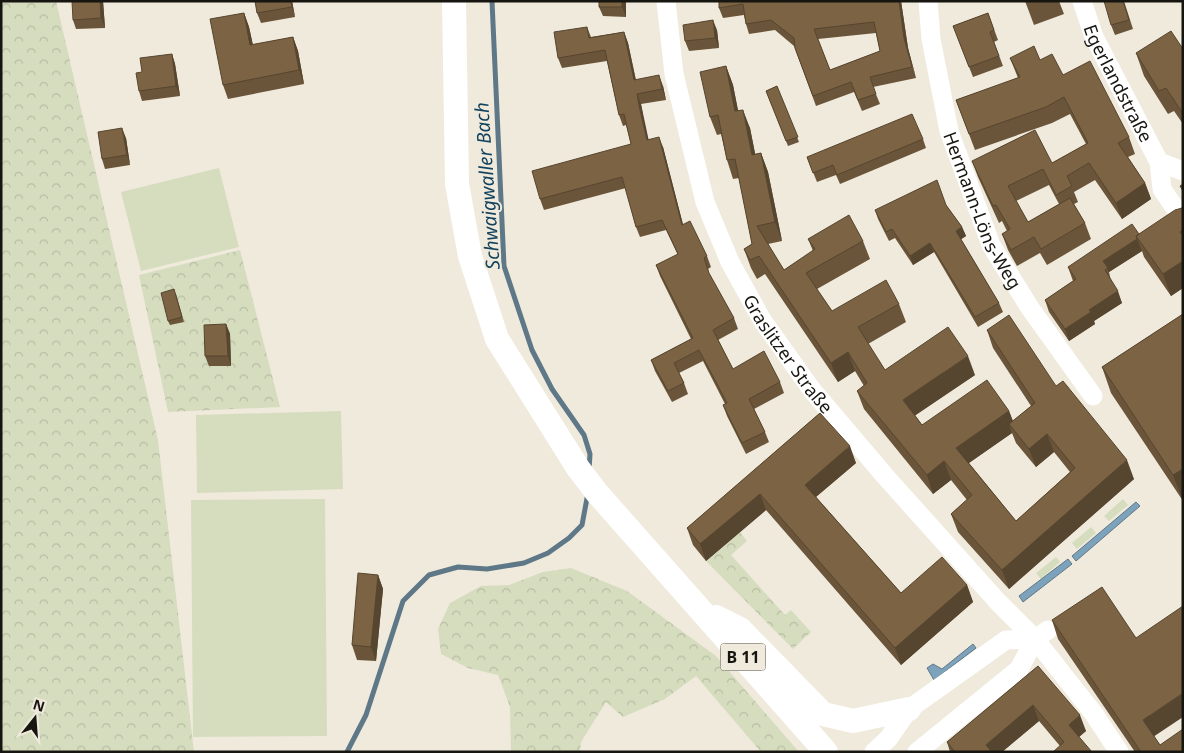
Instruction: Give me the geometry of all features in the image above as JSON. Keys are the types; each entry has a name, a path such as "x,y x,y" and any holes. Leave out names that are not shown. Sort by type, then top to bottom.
{"main road":[{"name":"B 11","path":"454,1 457,184 470,256 497,339 578,468 597,493 826,752"},
{"path":"701,610 740,629 823,714 853,722 909,710"}],"street":[{"name":"Graslitzer Straße","path":"666,1 674,74 704,202 730,262 762,320 812,390 897,491 998,602 1041,634 1119,752"},
{"name":"Hermann-Löns-Weg","path":"928,1 931,39 949,131 991,245 1030,308 1093,396"},
{"name":"Egerlandstraße","path":"1082,1 1094,37 1159,162 1162,189 1183,220"},
{"name":"Egerlandstraße","path":"1159,162 1183,171"},
{"path":"874,752 888,739 909,710 1006,640 1041,634"},
{"path":"927,749 1019,669 1041,634"}],"green space":[{"path":"1,1 56,1 158,440 194,752 1,752"},
{"path":"219,168 239,247 141,271 121,192"},
{"path":"240,250 280,407 168,412 139,275"},
{"path":"341,411 343,489 197,493 196,415"},
{"path":"325,499 327,736 193,737 191,500"},
{"path":"1123,499 1128,505 1109,521 1104,516"},
{"path":"1091,527 1096,533 1077,549 1072,543"},
{"path":"740,532 747,541 731,555 785,615 791,610 811,632 793,649 706,561"},
{"path":"1056,557 1060,562 1041,579 1036,573"},
{"path":"571,568 627,591 716,656 799,752 761,752 696,676 665,699 623,717 606,702 581,742 580,752 511,752 510,707 498,675 468,668 441,654 438,629 450,603 481,586 509,585 543,572"}],"water":[{"path":"1136,502 1140,506 1076,561 1072,556"},
{"path":"1068,559 1072,564 1023,602 1019,596"},
{"path":"973,644 976,648 934,680 927,668 933,664 942,669"}],"building":[{"path":"72,1 100,1 101,18 73,20"},
{"path":"255,1 291,1 292,7 257,13"},
{"path":"599,1 622,1 622,7 599,7"},
{"path":"719,1 899,1 904,38 912,67 870,77 876,94 858,100 851,82 813,96 795,48 794,38 771,20 746,24 743,4 719,8","holes":["874,22 880,51 830,70 814,29"]},
{"path":"1104,1 1123,1 1129,20 1111,25"},
{"path":"244,13 250,45 293,37 299,70 223,85 210,19"},
{"path":"988,13 994,30 990,32 999,56 969,67 953,26"},
{"path":"713,20 715,38 685,41 683,25"},
{"path":"587,27 589,38 624,32 634,80 659,75 662,89 637,94 640,110 647,140 659,137 682,225 690,221 707,256 704,258 709,273 734,318 713,330 733,369 764,351 780,382 749,399 765,432 742,443 723,405 727,403 699,350 674,363 684,383 668,391 651,360 693,338 656,265 678,254 662,220 636,227 622,177 540,199 532,171 631,144 624,114 619,115 605,50 558,58 554,32"},
{"path":"1171,31 1183,49 1183,114 1166,88 1159,91 1136,53"},
{"path":"1034,46 1040,60 1052,54 1063,75 1090,61 1129,137 1118,143 1145,183 1116,203 1089,163 1067,176 1072,186 1056,195 1043,169 1008,186 1028,222 1070,198 1085,223 1041,249 1034,237 1011,250 1002,234 1010,229 996,205 993,206 972,161 1035,130 1052,163 1088,143 1064,97 1046,107 969,134 956,100 1020,77 1010,58"},
{"path":"172,54 176,86 139,91 136,73 142,72 140,58"},
{"path":"726,66 735,111 743,110 752,155 761,153 775,222 757,226 784,270 815,249 808,239 849,215 863,241 806,273 832,311 886,280 899,304 858,327 885,370 948,327 968,356 903,400 922,425 987,380 1009,411 956,448 1016,521 1075,468 1047,434 1029,449 1009,424 1035,403 987,330 1009,315 1056,386 1063,381 1127,460 1002,570 951,514 972,495 944,461 927,475 857,391 867,383 848,352 831,363 759,256 750,260 744,249 752,244 735,159 727,160 718,115 710,117 700,72"},
{"path":"777,86 798,137 786,141 766,91"},
{"path":"912,114 923,139 837,175 833,165 813,173 807,157"},
{"path":"122,128 127,155 102,159 98,132"},
{"path":"937,180 946,205 962,227 956,231 999,303 975,317 930,243 910,256 892,229 886,232 875,210"},
{"path":"1183,206 1183,230 1180,232 1183,236 1183,261 1163,274 1136,236"},
{"path":"1132,224 1139,234 1136,236 1137,239 1103,261 1108,268 1105,270 1118,291 1065,329 1045,300 1076,279 1068,267"},
{"path":"174,289 182,317 168,321 161,293"},
{"path":"1183,314 1183,469 1173,475 1102,367"},
{"path":"226,324 228,356 205,356 204,325"},
{"path":"820,413 850,446 805,485 901,593 942,557 967,585 895,648 760,494 700,544 687,528"},
{"path":"358,573 378,575 371,647 352,645"},
{"path":"1102,587 1136,638 1183,606 1183,693 1143,720 1160,745 1183,729 1183,752 1141,752 1052,620"},
{"path":"1038,666 1080,715 1069,725 1092,752 1053,752 1064,742 1033,705 986,745 992,752 955,752 947,742"}],"waterway":[{"name":"Schwaigwaller Bach","path":"492,1 504,266 532,350 552,389 584,435 590,454 589,470"},
{"name":"Schwaigwaller Bach","path":"347,752 366,715 403,601 429,575 458,567 487,569 524,563 548,553 569,538 582,525 588,493"}]}
